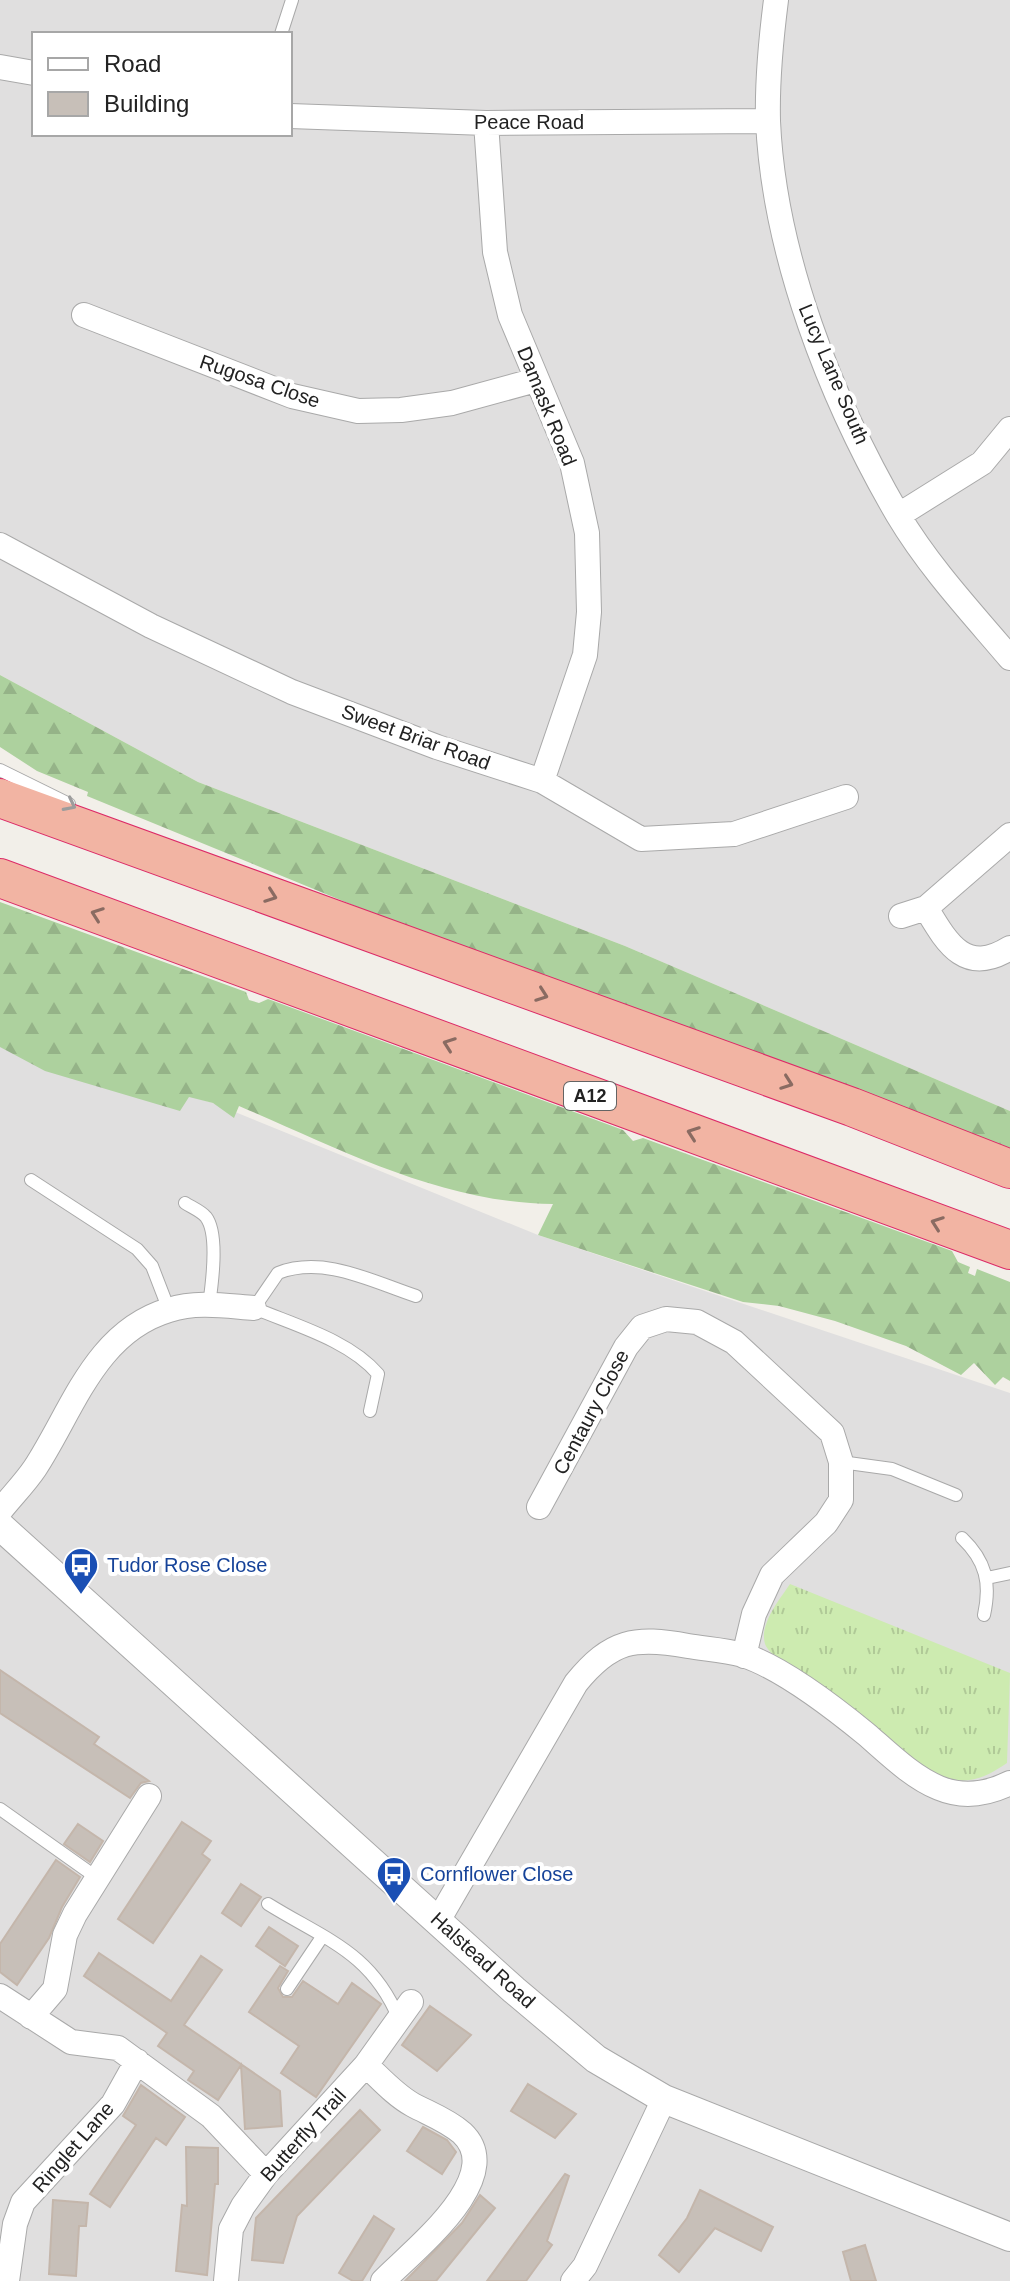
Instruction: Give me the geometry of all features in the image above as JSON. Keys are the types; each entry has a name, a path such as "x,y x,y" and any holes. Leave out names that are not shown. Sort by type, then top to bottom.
{"highway":[{"path":"0,798 852,1107 1010,1169"},
{"name":"A12","path":"0,878 1010,1250"}],"street":[{"name":"Lucy Lane South","path":"776,0 768,121 776,190 801,298 824,362 899,515 944,581 1010,658"},
{"path":"0,67 32,73"},
{"name":"Peace Road","path":"292,116 486,123 768,121"},
{"name":"Damask Road","path":"486,123 495,252 510,315 572,463 587,533 589,612 585,655 542,781"},
{"name":"Rugosa Close","path":"84,315 292,396 358,411 401,410 452,403 536,380"},
{"path":"899,515 982,463 1010,429"},
{"name":"Sweet Briar Road","path":"0,545 151,626 292,692 437,747 542,781 641,839 734,834 846,797"},
{"path":"901,916 926,908 1010,835"},
{"path":"926,908 948,945 972,959 993,958 1010,948"},
{"path":"0,1511 34,1470 85,1378 116,1340 140,1323 169,1310 209,1305 254,1308"},
{"name":"Centaury Close","path":"539,1507 626,1347 642,1327 666,1319 697,1322 734,1342 832,1433 841,1462 841,1500 826,1523 772,1575 754,1614 744,1656"},
{"name":"Halstead Road","path":"0,1526 439,1919 514,1990 596,2059 664,2099 1010,2237"},
{"path":"439,1919 576,1683 596,1659 617,1645 663,1641 744,1656 820,1697 911,1771 940,1788 966,1795 994,1791 1010,1783"},
{"path":"31,2017 55,1989 65,1935 96,1877 149,1796"},
{"path":"0,1996 71,2042 118,2048 211,2116 266,2174"},
{"name":"Butterfly Trail","path":"226,2281 231,2229 266,2174 366,2065 405,2010"},
{"name":"Ringlet Lane","path":"7,2281 15,2224 23,2202 113,2104 137,2061"},
{"path":"366,2065 395,2093 463,2134 472,2148 474,2165 465,2193 413,2253 383,2281"},
{"path":"573,2281 585,2266 664,2099"}],"lane":[{"path":"282,32 292,0"},
{"path":"0,770 198,870"},
{"path":"31,1180 137,1249 152,1266 169,1310"},
{"path":"185,1203 205,1216 211,1227 213,1277 209,1305"},
{"path":"370,1411 378,1374 371,1366 333,1342 254,1308 278,1273 309,1265 333,1269 416,1296"},
{"path":"841,1462 892,1469 956,1495"},
{"path":"962,1538 976,1552 987,1578 989,1587 984,1615"},
{"path":"987,1578 1010,1573"},
{"path":"0,1809 96,1877"},
{"path":"268,1904 370,1968 405,2010"},
{"path":"287,1989 322,1937"}],"shaded area":[{"path":"0,0 1010,0 1010,1111 625,946 198,782 0,675"},
{"path":"0,1041 213,1103 538,1235 1010,1393 1010,2281 0,2281"}],"green space":[{"path":"0,675 198,782 625,946 1010,1111 1010,1149 433,938 87,796 88,792 37,771 0,747"},
{"path":"0,902 246,992 249,1000 259,1003 268,999 623,1130 633,1141 643,1138 952,1251 958,1262 970,1267 968,1273 975,1276 977,1269 1010,1282 1010,1381 1003,1377 995,1385 974,1363 961,1375 906,1346 835,1321 779,1306 743,1302 538,1235 553,1204 511,1201 431,1184 353,1156 239,1106 234,1118 213,1103 189,1097 180,1111 45,1071 0,1047"},
{"path":"790,1584 1010,1673 1007,1763 985,1776 970,1780 954,1780 928,1770 893,1746 808,1676 773,1654 765,1644 765,1628"}],"building":[{"path":"0,1670 99,1737 94,1744 149,1781 141,1783 130,1798 0,1713"},
{"path":"182,1822 211,1841 202,1854 210,1860 153,1943 118,1919"},
{"path":"78,1824 103,1841 90,1862 64,1844"},
{"path":"56,1860 80,1877 62,1907 49,1938 17,1985 0,1972 0,1944"},
{"path":"241,1884 261,1897 241,1926 222,1913"},
{"path":"269,1927 298,1946 285,1966 256,1946"},
{"path":"99,1953 171,2001 201,1956 222,1970 184,2025 280,2091 282,2126 245,2129 241,2065 218,2100 188,2080 194,2071 158,2046 167,2033 84,1976"},
{"path":"280,1966 288,1971 278,1988 283,1997 292,1997 303,1981 338,2004 352,1983 381,2004 316,2097 281,2073 299,2046 249,2012"},
{"path":"430,2006 471,2035 437,2071 402,2045"},
{"path":"528,2084 576,2114 555,2138 511,2111"},
{"path":"141,2085 185,2117 166,2145 156,2138 110,2207 90,2194 136,2125 123,2116"},
{"path":"360,2110 380,2130 297,2216 283,2263 252,2260 256,2218"},
{"path":"423,2127 447,2140 456,2152 442,2174 407,2151"},
{"path":"186,2147 218,2148 218,2184 215,2184 207,2275 176,2271 182,2205 187,2206"},
{"path":"565,2174 569,2176 547,2241 552,2245 526,2281 487,2281"},
{"path":"700,2190 773,2227 761,2251 715,2228 679,2272 659,2255 687,2218"},
{"path":"480,2195 495,2208 436,2281 405,2281 462,2223"},
{"path":"53,2200 88,2203 86,2226 79,2226 76,2276 49,2274"},
{"path":"374,2216 394,2229 362,2281 353,2281 339,2273"},
{"path":"865,2245 876,2281 851,2281 843,2252"}],"place":[{"name":"Tudor Rose Close","path":"81,1596"},
{"name":"Cornflower Close","path":"394,1905"}]}
